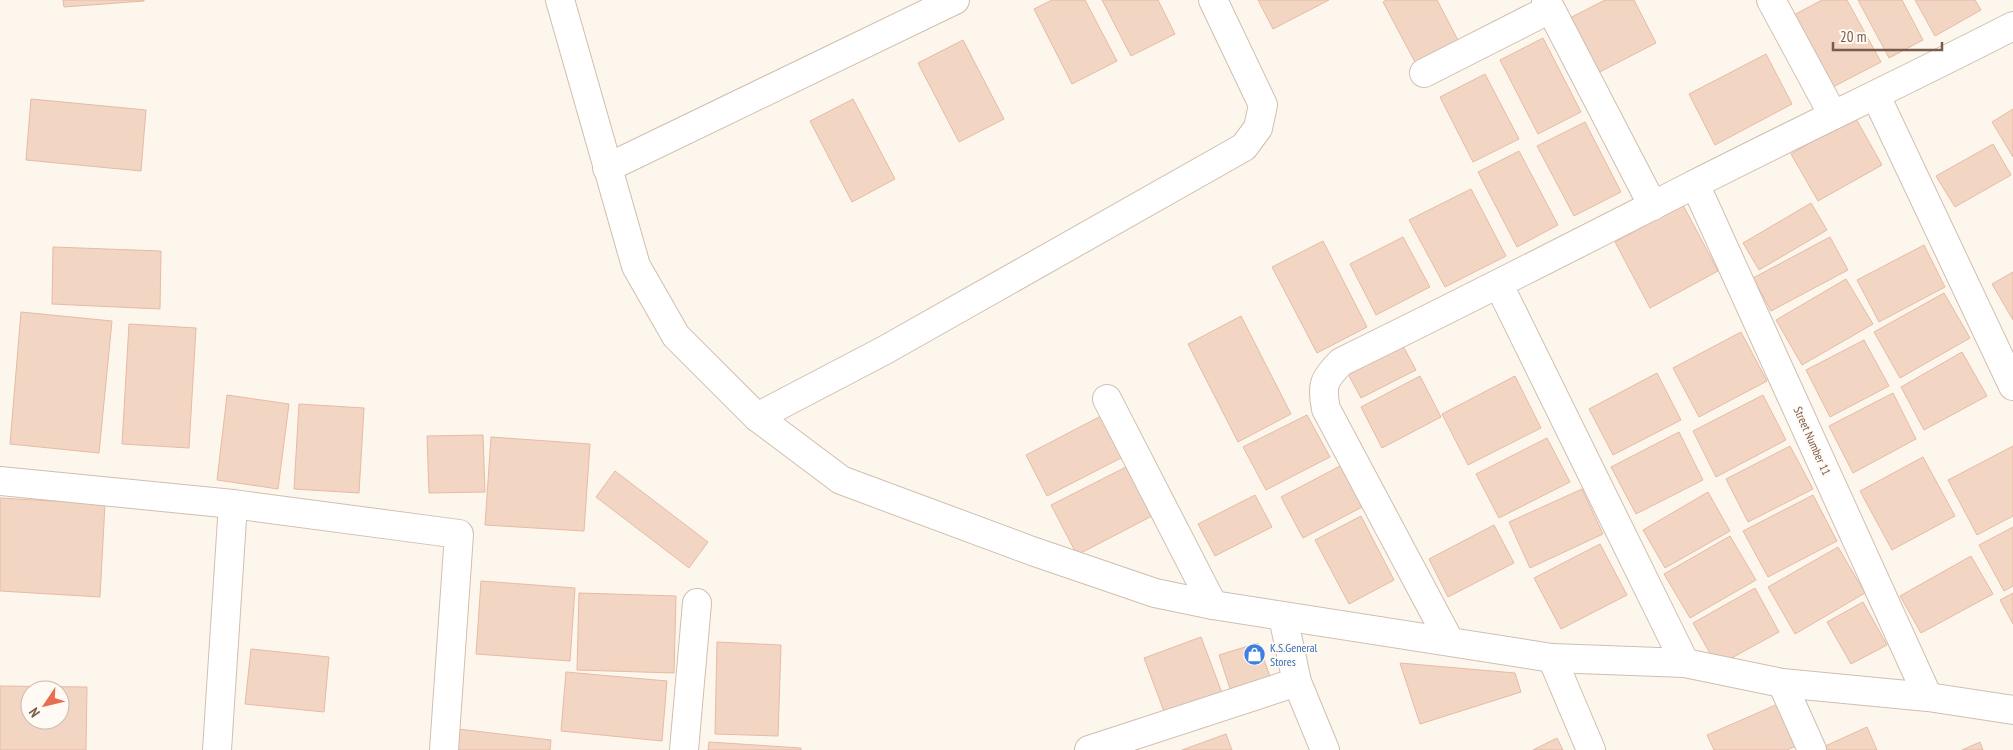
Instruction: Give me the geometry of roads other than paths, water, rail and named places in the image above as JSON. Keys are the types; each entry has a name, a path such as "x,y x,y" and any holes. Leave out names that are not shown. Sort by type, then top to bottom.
{"street":[{"path":"560,0 636,266 676,336 757,417 841,480 1032,551 1156,593 1213,605 1283,617 1450,640 1552,658 1685,663 1782,683 1928,697 2013,710"},
{"path":"608,168 954,0"},
{"path":"757,417 884,350 1244,147 1258,128 1263,105 1213,0"},
{"path":"1770,0 1833,115"},
{"path":"1424,73 1548,5 1653,206"},
{"path":"1450,640 1326,409 1323,393 1327,376 1341,362 1499,285 1695,184 1833,115 1876,96 2013,26"},
{"path":"1876,96 2013,386"},
{"name":"Street Number 11","path":"1695,184 1928,697"},
{"path":"1499,285 1685,663"},
{"path":"1107,399 1213,605"},
{"path":"0,481 233,504 459,534 444,750"},
{"path":"217,750 233,504"},
{"path":"684,750 698,603"},
{"path":"1283,617 1298,682 1325,750"},
{"path":"1552,658 1591,750"},
{"path":"1089,750 1298,682"},
{"path":"1782,683 1812,750"}],"place":[{"name":"K.S.General Stores","path":"1254,655"}]}
